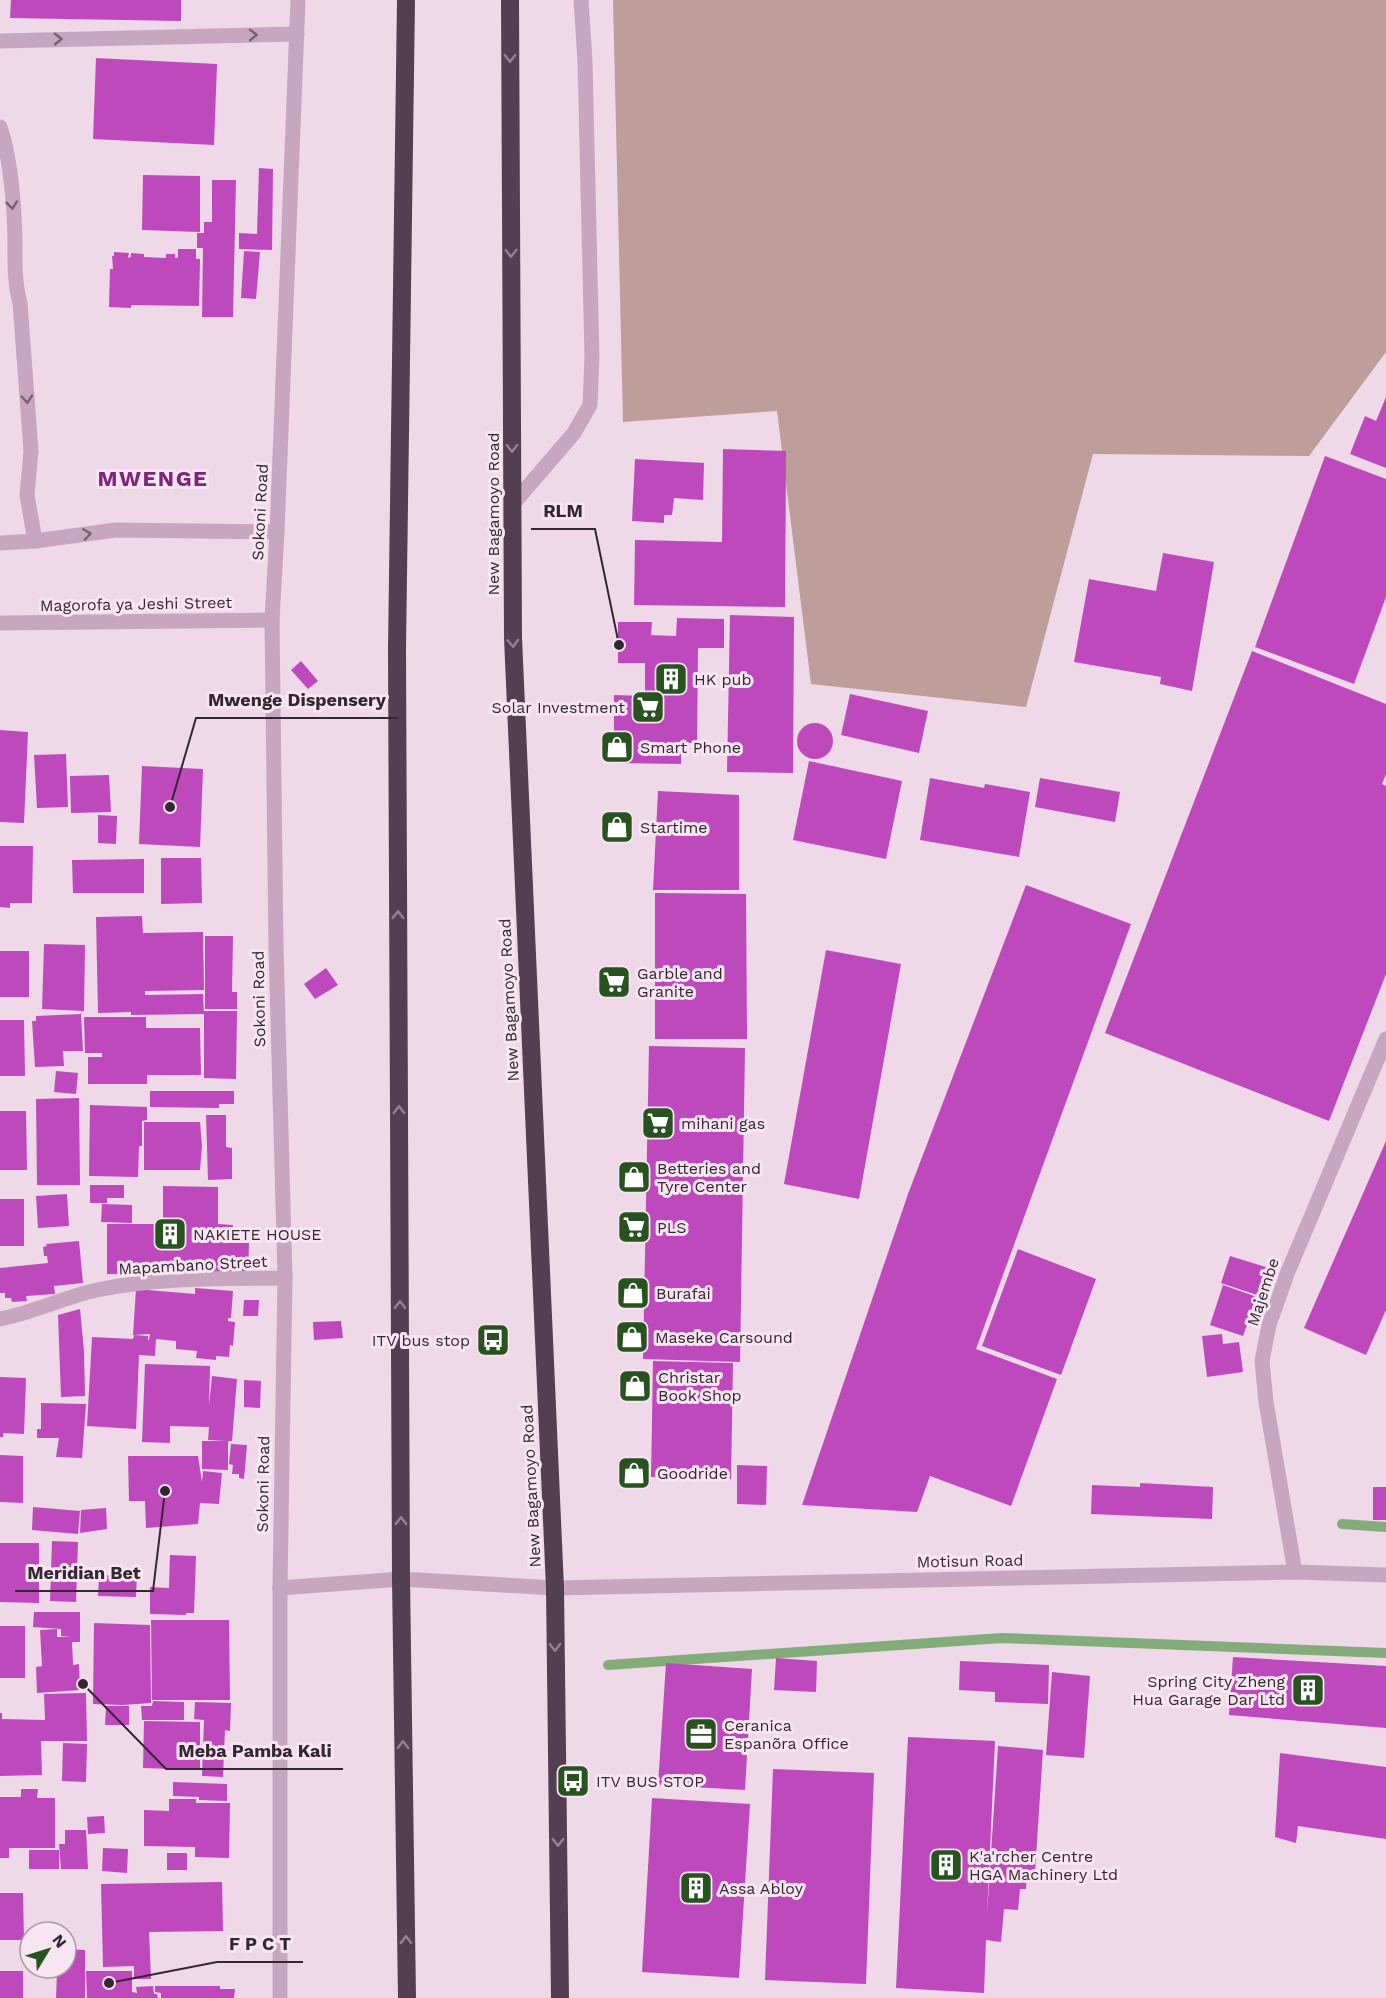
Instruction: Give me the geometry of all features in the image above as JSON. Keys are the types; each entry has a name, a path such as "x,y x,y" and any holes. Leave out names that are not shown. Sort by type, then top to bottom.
{"highway":[{"path":"406,0 397,649 401,1579 407,1998"},
{"name":"New Bagamoyo Road","path":"510,0 513,638 555,1588 560,1998"}],"street":[{"name":"Sokoni Road","path":"280,1998 280,1588 285,1278 276,947 272,620 298,0"},
{"path":"512,506 574,433 590,405 592,357 585,61 581,0"},
{"path":"0,41 297,34"},
{"path":"0,127 6,146 14,227 16,291 20,303 31,451 27,495 35,541"},
{"path":"0,543 35,541 116,530 277,532"},
{"name":"Magorofa ya Jeshi Street","path":"0,623 272,620"},
{"name":"Majembe","path":"1295,1572 1267,1413 1262,1361 1269,1325 1287,1274 1386,1039"},
{"name":"Mapambano Street","path":"0,1319 95,1291 140,1283 285,1278"},
{"name":"Motisun Road","path":"280,1588 401,1579 555,1588 1295,1572 1386,1575"}],"shaded area":[{"path":"613,0 1386,0 1386,352 1309,456 1093,454 1026,707 811,684 777,411 623,422"}],"building":[{"path":"11,0 181,0 181,21 10,18"},
{"path":"96,58 217,64 214,145 93,139"},
{"path":"259,168 273,169 272,250 239,249 239,233 257,234"},
{"path":"143,175 200,176 200,232 142,230"},
{"path":"212,180 236,180 233,317 202,317 203,248 197,248 197,233 204,233 204,222 212,222"},
{"path":"178,249 196,249 196,259 200,259 199,306 109,307 110,269 113,269 114,252 129,253 128,258 131,257 131,253 144,254 144,257 166,258 166,254 175,254 175,258 178,258"},
{"path":"244,251 260,252 256,299 241,298"},
{"path":"1386,397 1386,468 1350,454 1365,416 1376,421"},
{"path":"723,449 786,451 785,607 634,605 635,540 722,542"},
{"path":"1325,456 1386,479 1386,597 1354,684 1255,647"},
{"path":"635,459 704,463 703,500 674,498 672,515 664,515 664,523 632,521"},
{"path":"1163,553 1214,562 1192,691 1160,684 1161,677 1074,662 1089,579 1156,591"},
{"path":"730,615 794,617 793,773 727,772"},
{"name":"HK pub","path":"677,618 724,619 724,648 698,648 697,743 681,743 681,764 614,763 614,695 645,696 645,663 618,663 618,622 652,622 651,635 676,636"},
{"path":"1252,651 1386,704 1386,774 1382,784 1386,786 1386,974 1329,1121 1105,1033"},
{"path":"301,661 318,681 308,689 291,670"},
{"path":"850,694 928,711 919,753 841,735"},
{"path":"815,723 827,729 833,741 827,753 815,759 803,753 797,741 803,729"},
{"path":"0,730 28,732 24,823 0,822"},
{"path":"66,754 68,807 37,808 34,755"},
{"path":"809,761 902,781 886,859 793,840"},
{"path":"142,766 203,769 200,847 139,844"},
{"path":"109,775 111,812 71,813 70,776"},
{"path":"930,778 984,788 985,784 1030,792 1019,857 920,840"},
{"path":"1040,778 1120,792 1115,822 1035,807"},
{"path":"658,791 739,795 739,890 653,890"},
{"path":"98,815 117,816 116,844 98,843"},
{"path":"0,846 33,846 32,903 10,903 10,908 0,907"},
{"path":"161,858 201,858 202,903 161,904"},
{"path":"144,859 144,893 73,893 72,860"},
{"path":"1026,885 1131,924 976,1349 1057,1379 1011,1506 930,1476 917,1512 802,1505 908,1194"},
{"path":"655,893 746,894 747,1039 655,1039"},
{"path":"142,916 143,933 203,932 204,990 145,991 145,995 203,994 204,1014 98,1013 96,917"},
{"path":"205,936 233,936 232,992 237,992 237,1009 205,1009"},
{"path":"44,944 85,945 84,1011 42,1009"},
{"path":"826,950 901,964 859,1199 784,1184"},
{"path":"0,951 29,951 29,997 0,997"},
{"path":"326,968 338,985 315,999 304,984"},
{"path":"204,1011 237,1011 236,1079 204,1078"},
{"path":"81,1014 83,1051 63,1051 64,1066 35,1067 32,1021 36,1021 36,1016"},
{"path":"84,1017 146,1017 146,1028 200,1028 201,1075 147,1075 147,1084 88,1084 88,1057 102,1057 102,1053 85,1053"},
{"path":"0,1020 24,1020 25,1076 0,1076"},
{"path":"649,1046 745,1048 740,1362 643,1359"},
{"path":"56,1071 78,1073 76,1094 54,1092"},
{"path":"150,1091 234,1091 234,1104 219,1104 219,1108 150,1107"},
{"path":"79,1098 80,1185 37,1185 36,1099"},
{"path":"90,1105 147,1107 147,1120 142,1121 138,1177 89,1176"},
{"path":"0,1111 26,1111 27,1170 0,1170"},
{"path":"206,1115 226,1115 226,1147 232,1148 232,1179 208,1180"},
{"path":"144,1122 200,1122 202,1146 200,1170 144,1170"},
{"path":"1386,1141 1386,1310 1366,1355 1304,1328"},
{"path":"90,1185 124,1185 124,1198 107,1198 107,1203 90,1203"},
{"name":"NAKIETE HOUSE","path":"163,1186 218,1187 218,1224 233,1225 233,1243 249,1243 248,1275 107,1274 107,1224 163,1224"},
{"path":"67,1194 69,1226 38,1228 36,1196"},
{"path":"0,1199 24,1199 24,1246 0,1246"},
{"path":"102,1204 132,1205 132,1223 101,1222"},
{"path":"79,1241 83,1283 54,1286 55,1294 26,1296 27,1301 12,1302 11,1298 5,1298 5,1293 0,1293 0,1268 48,1263 43,1247 47,1246 46,1244"},
{"path":"1018,1249 1096,1279 1061,1375 982,1346"},
{"path":"1230,1256 1269,1268 1260,1296 1221,1283"},
{"path":"1223,1285 1257,1297 1243,1336 1210,1325"},
{"path":"195,1288 233,1291 231,1318 228,1318 228,1321 235,1322 233,1346 230,1345 229,1357 216,1356 216,1360 196,1358 197,1351 176,1349 176,1341 156,1339 155,1356 139,1355 136,1429 87,1426 92,1337 133,1339 134,1335 148,1336 149,1340 150,1334 133,1335 136,1289 195,1294"},
{"path":"244,1300 259,1300 258,1316 243,1316"},
{"path":"80,1309 85,1396 61,1397 58,1315"},
{"path":"341,1321 343,1338 314,1340 313,1322"},
{"path":"1222,1334 1223,1344 1239,1342 1243,1372 1207,1377 1202,1336"},
{"path":"653,1361 733,1363 731,1479 651,1477"},
{"path":"145,1364 210,1366 209,1406 212,1376 237,1379 232,1441 228,1441 228,1470 202,1469 202,1441 226,1441 208,1440 209,1427 170,1426 170,1443 142,1442"},
{"path":"0,1377 26,1378 24,1434 3,1433 3,1437 0,1437"},
{"path":"244,1380 261,1381 260,1408 244,1407"},
{"path":"41,1403 86,1404 82,1458 56,1457 59,1438 37,1438 37,1429 41,1429"},
{"path":"231,1444 247,1445 244,1479 239,1478 239,1474 232,1474 233,1465 229,1464"},
{"path":"0,1455 23,1456 23,1503 0,1502"},
{"path":"128,1456 198,1456 202,1482 203,1471 222,1473 219,1504 200,1503 198,1524 146,1528 145,1501 129,1501"},
{"path":"737,1465 767,1466 766,1505 737,1504"},
{"path":"1140,1483 1213,1487 1212,1519 1091,1514 1092,1485 1140,1487"},
{"path":"1373,1487 1386,1487 1386,1520 1373,1520"},
{"path":"33,1507 80,1511 78,1534 32,1530"},
{"path":"106,1508 107,1529 80,1533 81,1510"},
{"path":"52,1541 78,1542 76,1602 50,1601"},
{"path":"0,1543 39,1543 39,1603 0,1602"},
{"path":"170,1555 196,1556 194,1613 186,1613 186,1615 150,1614 150,1587 169,1588"},
{"path":"99,1575 137,1576 136,1597 98,1596"},
{"path":"34,1612 80,1612 80,1642 72,1642 73,1665 79,1664 80,1690 37,1693 36,1667 42,1666 40,1630 57,1629 57,1637 71,1637 61,1636 61,1629 33,1627"},
{"path":"151,1620 229,1620 230,1700 152,1700"},
{"path":"94,1623 150,1625 151,1703 93,1704"},
{"path":"0,1626 25,1626 25,1678 0,1678"},
{"name":"Spring City Zheng Hua Garage Dar Ltd","path":"1233,1657 1386,1666 1386,1728 1229,1715"},
{"path":"776,1658 817,1661 816,1692 774,1690"},
{"path":"960,1661 1049,1665 1048,1704 995,1702 995,1692 959,1690"},
{"path":"666,1663 752,1669 745,1790 658,1785"},
{"path":"1052,1672 1090,1676 1084,1758 1046,1755"},
{"path":"86,1693 87,1741 41,1741 42,1775 0,1776 0,1713 2,1713 2,1719 45,1720 44,1694"},
{"path":"153,1701 184,1702 184,1720 142,1720 141,1706 152,1706"},
{"path":"195,1702 231,1703 230,1731 225,1730 223,1777 202,1776 204,1720 194,1719"},
{"path":"106,1706 129,1706 129,1725 105,1725"},
{"path":"144,1721 200,1722 200,1770 143,1768"},
{"name":"K'a'rcher Centre HGA Machinery Ltd","path":"908,1737 995,1741 987,1915 998,1746 1043,1750 1035,1872 1027,1872 1026,1889 1020,1889 1018,1910 1004,1909 1001,1942 986,1940 984,1993 896,1988"},
{"path":"63,1743 87,1744 86,1782 62,1781"},
{"name":"Spring City Zheng Hua Garage Dar Ltd","path":"1280,1753 1386,1767 1386,1839 1298,1826 1296,1843 1275,1837"},
{"path":"773,1769 874,1773 866,1984 765,1980"},
{"path":"173,1782 227,1784 227,1801 173,1796"},
{"path":"21,1789 38,1789 37,1798 55,1798 55,1848 9,1848 9,1858 0,1858 0,1797 21,1797"},
{"name":"Assa Abloy","path":"652,1798 750,1804 739,1978 642,1972"},
{"path":"169,1799 196,1799 196,1803 230,1803 229,1858 195,1857 195,1847 144,1846 144,1810 169,1811"},
{"path":"104,1816 105,1833 88,1834 87,1817"},
{"path":"65,1830 86,1830 88,1869 61,1869 59,1844 65,1844"},
{"path":"103,1848 128,1849 127,1873 102,1871"},
{"path":"29,1850 59,1850 59,1869 29,1869"},
{"path":"167,1853 187,1853 187,1870 167,1870"},
{"path":"222,1882 223,1931 149,1932 151,1979 134,1979 134,1966 103,1967 101,1884"},
{"path":"0,1893 23,1893 24,1920 18,1920 18,1940 0,1940"},
{"path":"78,1950 85,1950 85,1998 56,1998 57,1980 78,1980"},
{"path":"0,1971 18,1971 18,1980 23,1980 23,1998 0,1998"},
{"path":"86,1971 132,1971 132,1992 137,1993 136,1987 153,1986 154,1994 157,1994 158,1998 87,1998"},
{"path":"155,1986 220,1986 220,1989 235,1989 234,1998 161,1998 161,1993 155,1992"}],"waterway":[{"path":"1342,1524 1386,1527"},
{"path":"608,1665 1002,1638 1386,1653"}],"place":[{"name":"RLM","path":"619,645"},
{"name":"HK pub","path":"671,679"},
{"name":"Solar Investment","path":"648,707"},
{"name":"Smart Phone","path":"617,747"},
{"name":"Mwenge Dispensery","path":"170,807"},
{"name":"Startime","path":"617,827"},
{"name":"Garble and Granite","path":"614,982"},
{"name":"mihani gas","path":"658,1123"},
{"name":"Betteries and Tyre Center","path":"634,1177"},
{"name":"PLS","path":"634,1227"},
{"name":"NAKIETE HOUSE","path":"170,1234"},
{"name":"Burafai","path":"633,1293"},
{"name":"Maseke Carsound","path":"632,1337"},
{"name":"ITV bus stop","path":"493,1340"},
{"name":"Christar Book Shop","path":"635,1386"},
{"name":"Goodride","path":"634,1473"},
{"name":"Meridian Bet","path":"165,1491"},
{"name":"Meba Pamba Kali","path":"83,1684"},
{"name":"Spring City Zheng Hua Garage Dar Ltd","path":"1308,1690"},
{"name":"Ceranica Espanõra Office","path":"701,1734"},
{"name":"ITV BUS STOP","path":"573,1781"},
{"name":"K'a'rcher Centre HGA Machinery Ltd","path":"946,1865"},
{"name":"Assa Abloy","path":"696,1888"},
{"name":"F P C T","path":"109,1983"}],"district":[{"name":"MWENGE","path":"153,478"}]}
